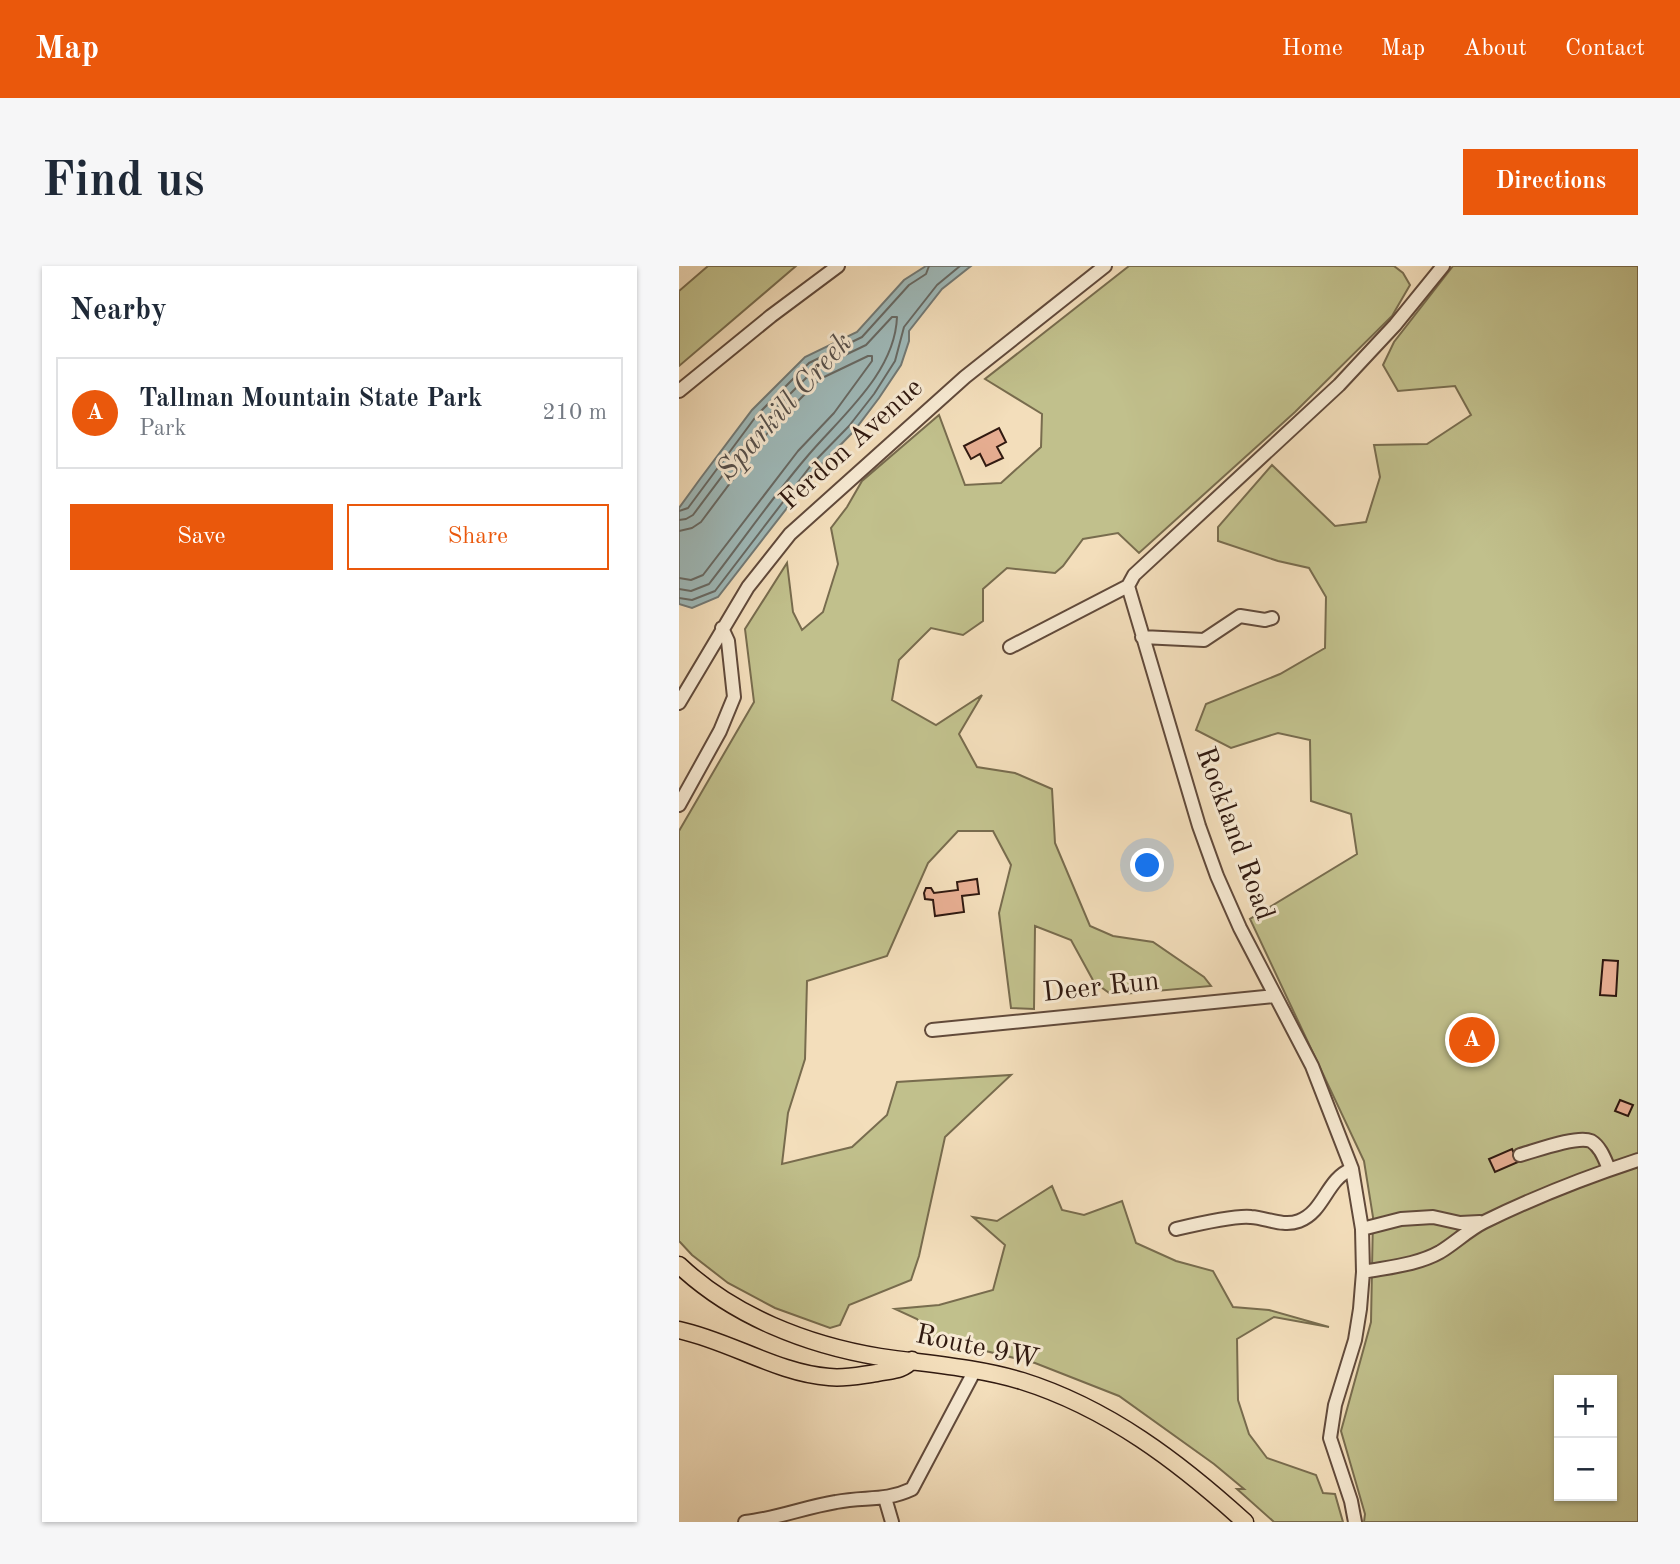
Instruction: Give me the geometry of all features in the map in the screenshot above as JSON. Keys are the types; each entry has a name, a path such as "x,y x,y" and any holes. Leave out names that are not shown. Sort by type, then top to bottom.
{"main road":[{"name":"Route 9W","path":"679,1265 717,1296 781,1329 846,1350 975,1370 1041,1387 1102,1416 1142,1439 1179,1465 1245,1522"},
{"path":"679,1330 701,1335 800,1372 826,1377 852,1377 900,1369 912,1360"}],"street":[{"path":"679,391 771,316 838,266"},
{"name":"Ferdon Avenue","path":"679,703 722,628 763,565 803,520 965,377 1105,266"},
{"path":"1010,648 1128,586 1134,575 1339,385 1395,325 1443,266"},
{"name":"Rockland Road","path":"1128,586 1199,826 1217,876 1240,928 1312,1066 1352,1169 1362,1229 1363,1272 1356,1340 1335,1405 1330,1438 1351,1501 1355,1522"},
{"path":"1142,637 1203,640 1240,616 1265,620 1272,618"},
{"path":"679,805 720,732 734,697 728,641 722,628"},
{"name":"Deer Run","path":"932,1030 1275,996"},
{"path":"1520,1155 1578,1140 1589,1140 1599,1148 1609,1169"},
{"path":"1363,1272 1423,1260 1484,1222 1609,1169 1638,1160"},
{"path":"1176,1229 1249,1216 1286,1223 1296,1222 1315,1211 1333,1181 1352,1169"},
{"path":"1362,1229 1401,1219 1433,1217 1460,1223 1484,1222"},
{"path":"745,1522 837,1501 894,1497 912,1489 975,1370"},
{"path":"885,1498 892,1522"}],"shaded area":[{"path":"708,266 796,266 679,366 679,291"},
{"path":"1129,266 1394,266 1403,273 1410,285 1392,316 1295,412 1139,553 1118,533 1083,539 1055,573 1007,568 983,589 983,621 963,635 931,628 899,660 892,700 936,725 982,695 959,734 977,767 1015,773 1052,789 1055,843 1090,926 1113,936 1153,942 1204,977 1211,986 1112,995 1094,982 1071,940 1035,926 1034,1009 1011,1008 999,913 1011,865 993,831 958,831 928,863 887,956 807,981 805,1059 788,1113 782,1164 852,1147 887,1115 897,1082 1011,1075 945,1137 919,1256 911,1280 849,1305 840,1325 830,1328 775,1308 728,1283 692,1255 679,1241 679,831 754,702 745,629 787,563 793,612 802,630 823,612 838,564 831,528 862,481 939,415 965,485 1001,483 1041,447 1042,414 985,379"},
{"path":"1453,266 1638,266 1638,1522 1364,1522 1365,1514 1341,1431 1371,1322 1373,1217 1364,1161 1250,919 1357,854 1351,814 1311,801 1310,740 1278,733 1231,748 1196,730 1206,704 1280,674 1325,648 1326,597 1309,568 1278,561 1218,541 1218,527 1272,465 1335,526 1366,522 1380,477 1374,445 1427,444 1471,415 1455,386 1398,391 1383,365 1394,342"},
{"path":"1052,1186 1062,1210 1084,1215 1122,1201 1136,1243 1176,1261 1213,1271 1233,1307 1269,1310 1329,1327 1274,1317 1237,1339 1238,1400 1249,1434 1267,1458 1316,1475 1323,1493 1335,1494 1343,1522 1274,1522 1237,1489 1244,1489 1214,1464 1119,1396 1035,1363 932,1338 917,1319 895,1309 939,1305 993,1290 1005,1245 973,1217 997,1221"}],"water":[{"name":"Sparkill Creek","path":"926,266 971,266 942,289 909,331 909,341 901,365 879,398 854,431 818,468 718,597 692,608 679,604 679,508 700,479 752,410 805,357 857,332 904,280"}],"building":[{"path":"999,428 1006,442 997,447 1003,458 986,466 980,454 971,459 964,446"},
{"path":"977,879 979,894 962,896 964,912 935,916 933,900 925,899 926,888 931,888 934,893 958,890 957,882"},
{"path":"1603,960 1618,961 1616,996 1600,995"},
{"path":"1620,1100 1633,1105 1628,1116 1615,1111"},
{"path":"1512,1149 1518,1162 1495,1172 1489,1159"}],"place":[{"name":"Tallman Mountain State Park","path":"1472,1040"}]}
